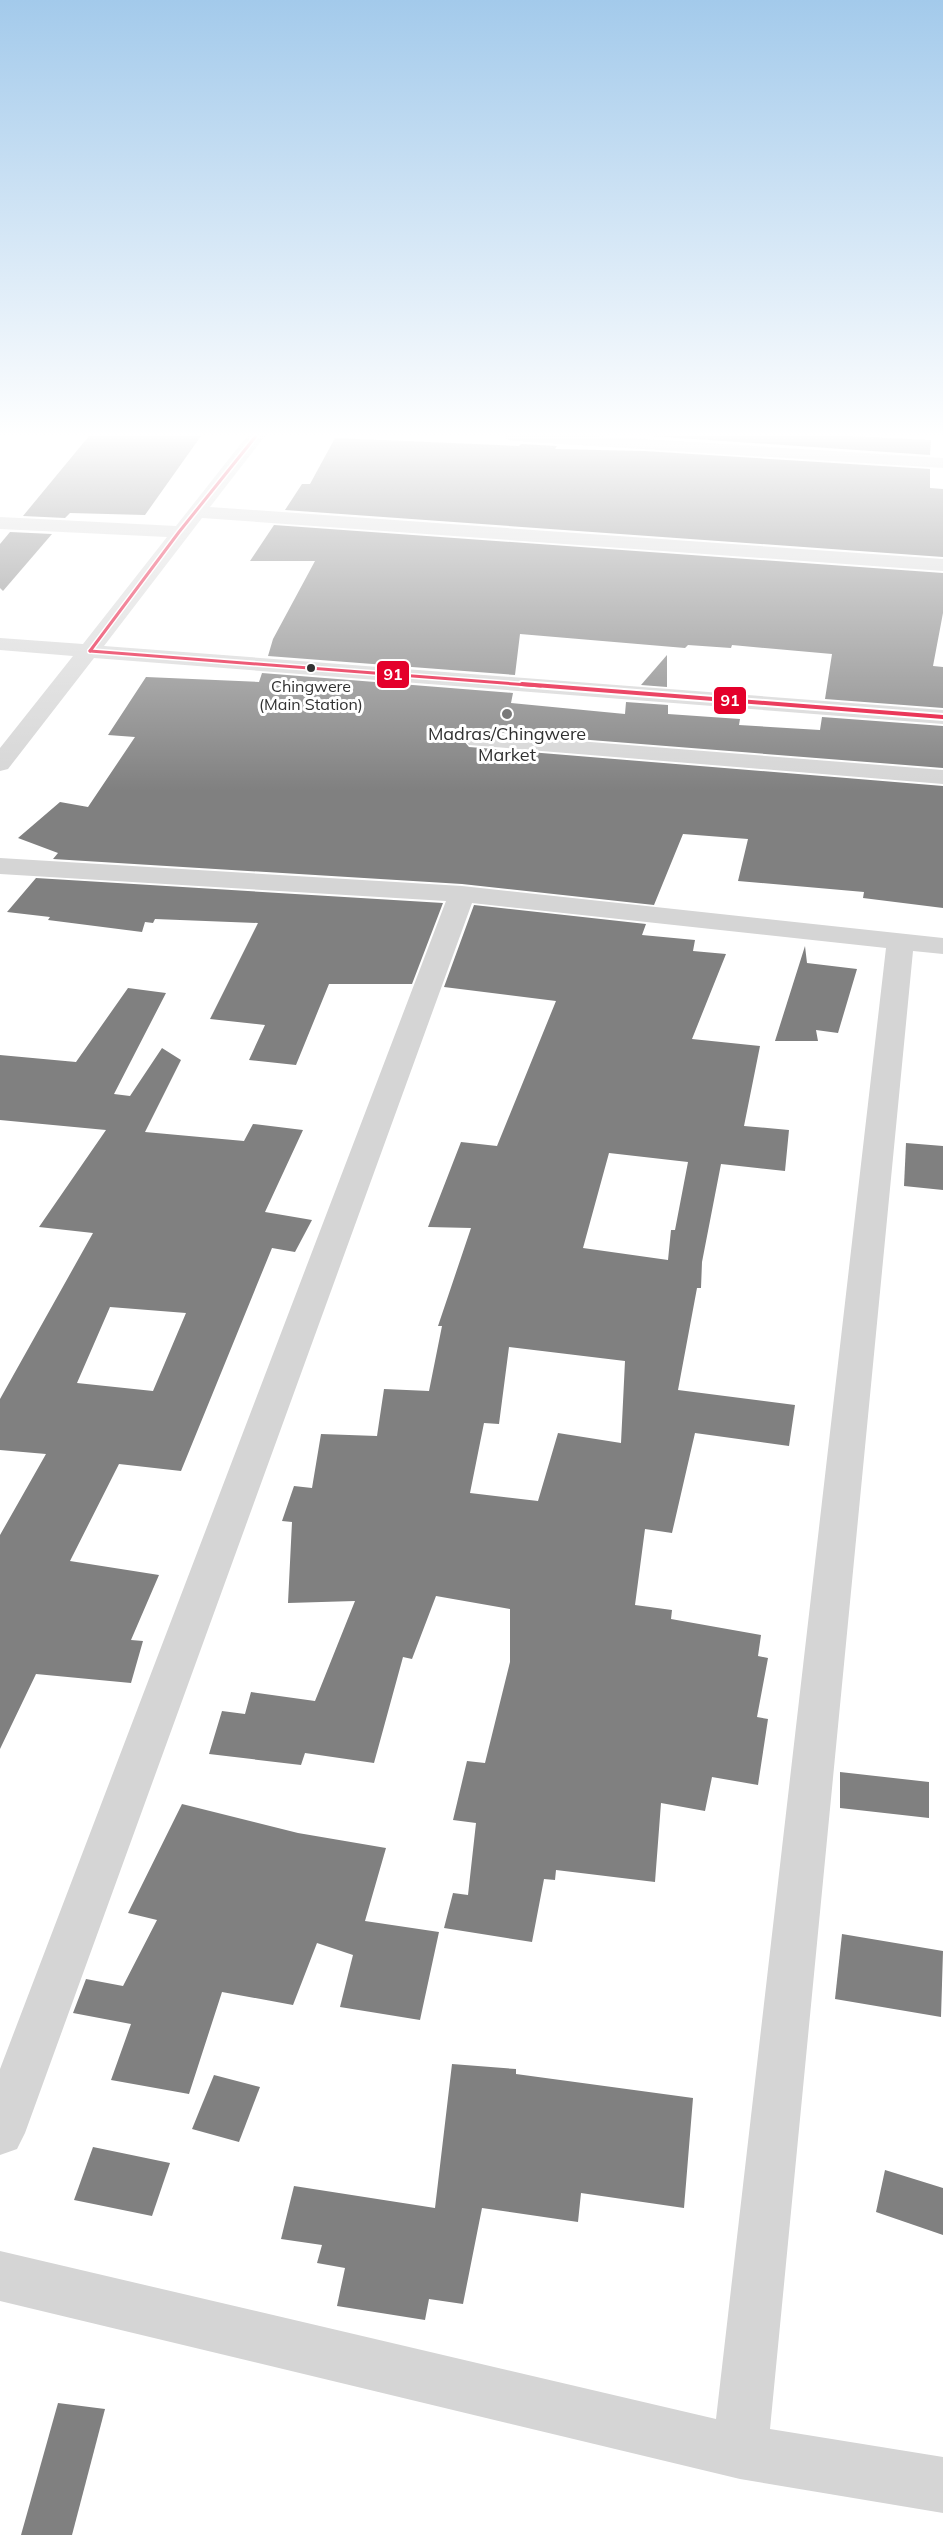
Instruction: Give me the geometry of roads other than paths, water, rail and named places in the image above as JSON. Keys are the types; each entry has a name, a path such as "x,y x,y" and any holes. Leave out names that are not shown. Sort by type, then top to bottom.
{"street":[{"path":"0,764 90,651 162,554"},
{"path":"792,554 943,565"},
{"path":"0,644 943,717"},
{"path":"477,740 943,777"},
{"path":"0,866 462,894 943,946"},
{"path":"0,2133 462,894"},
{"path":"740,2452 900,942"},
{"path":"0,2276 740,2452 943,2485"}],"place":[{"name":"Chingwere (Main Station)","path":"311,668"},
{"name":"Madras/Chingwere Market","path":"507,714"}]}
